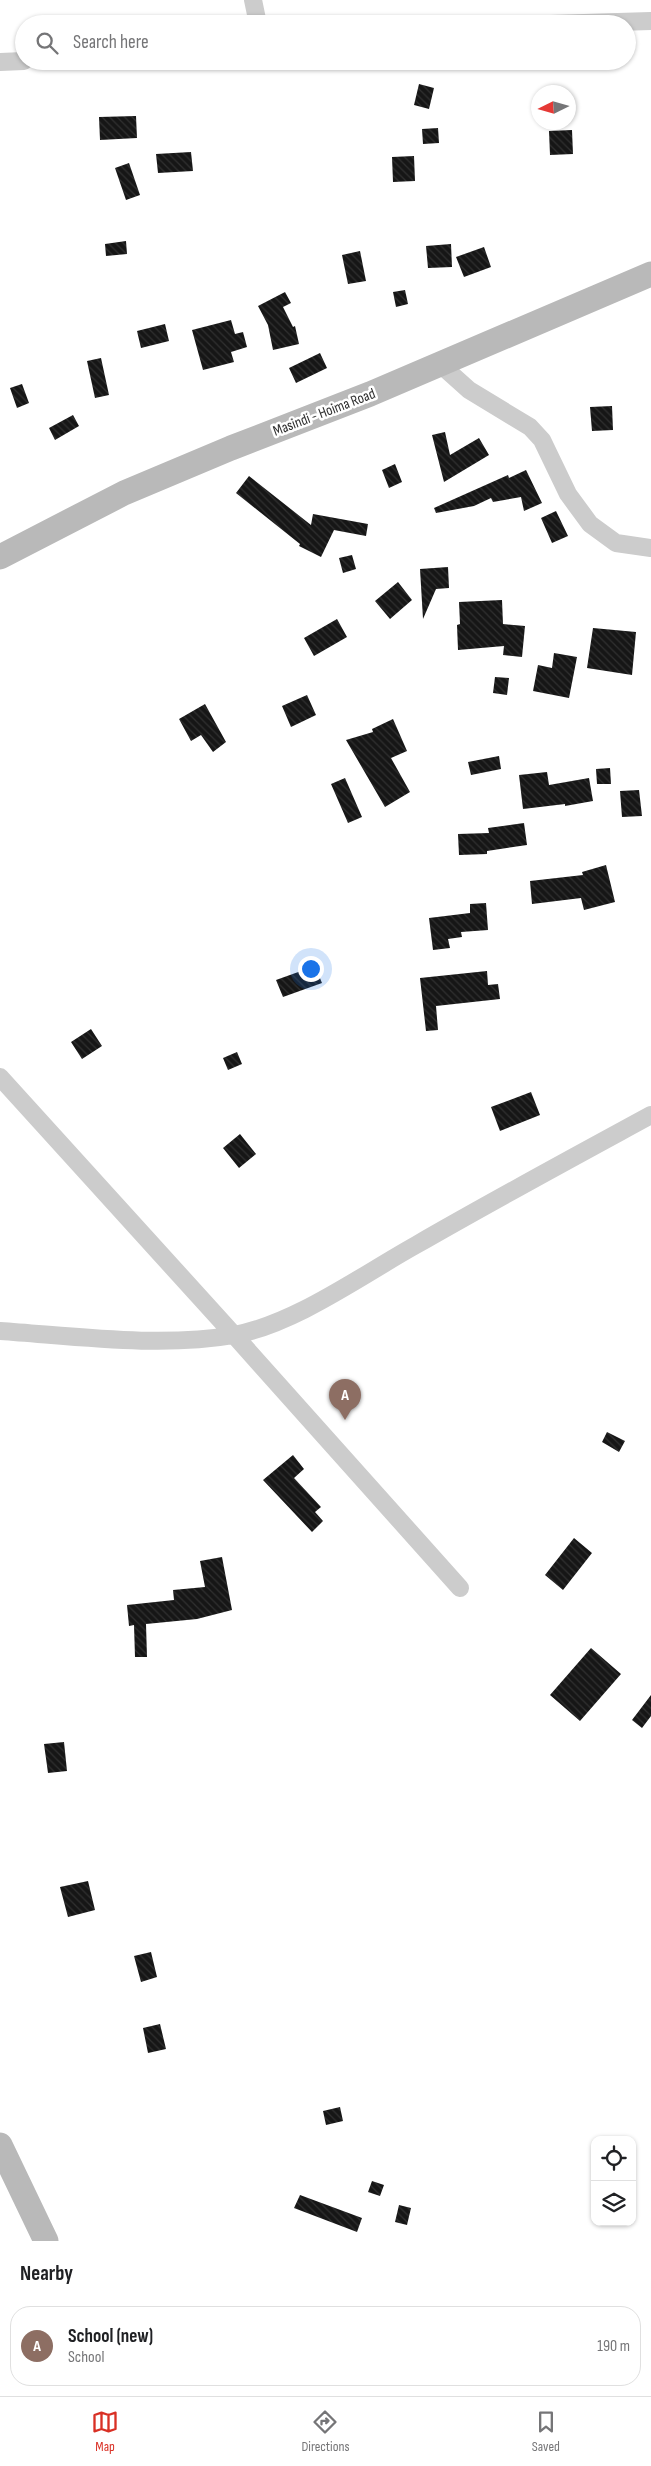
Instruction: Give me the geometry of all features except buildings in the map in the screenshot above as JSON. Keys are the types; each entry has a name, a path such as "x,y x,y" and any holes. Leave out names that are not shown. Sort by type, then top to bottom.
{"main road":[{"name":"Masindi - Hoima Road","path":"0,557 124,494 230,448 370,394 651,274"},
{"path":"0,2145 46,2241"}],"street":[{"path":"253,0 256,15"},
{"path":"636,21 651,21"},
{"path":"0,62 15,61"},
{"path":"440,364 469,390 530,427 542,440 568,494 590,524 616,543 651,548"},
{"path":"0,1077 460,1588"},
{"path":"0,1331 125,1339 187,1339 234,1335 271,1324 306,1308 480,1208 651,1115"}],"place":[{"name":"School (new)","path":"345,1420"}]}
